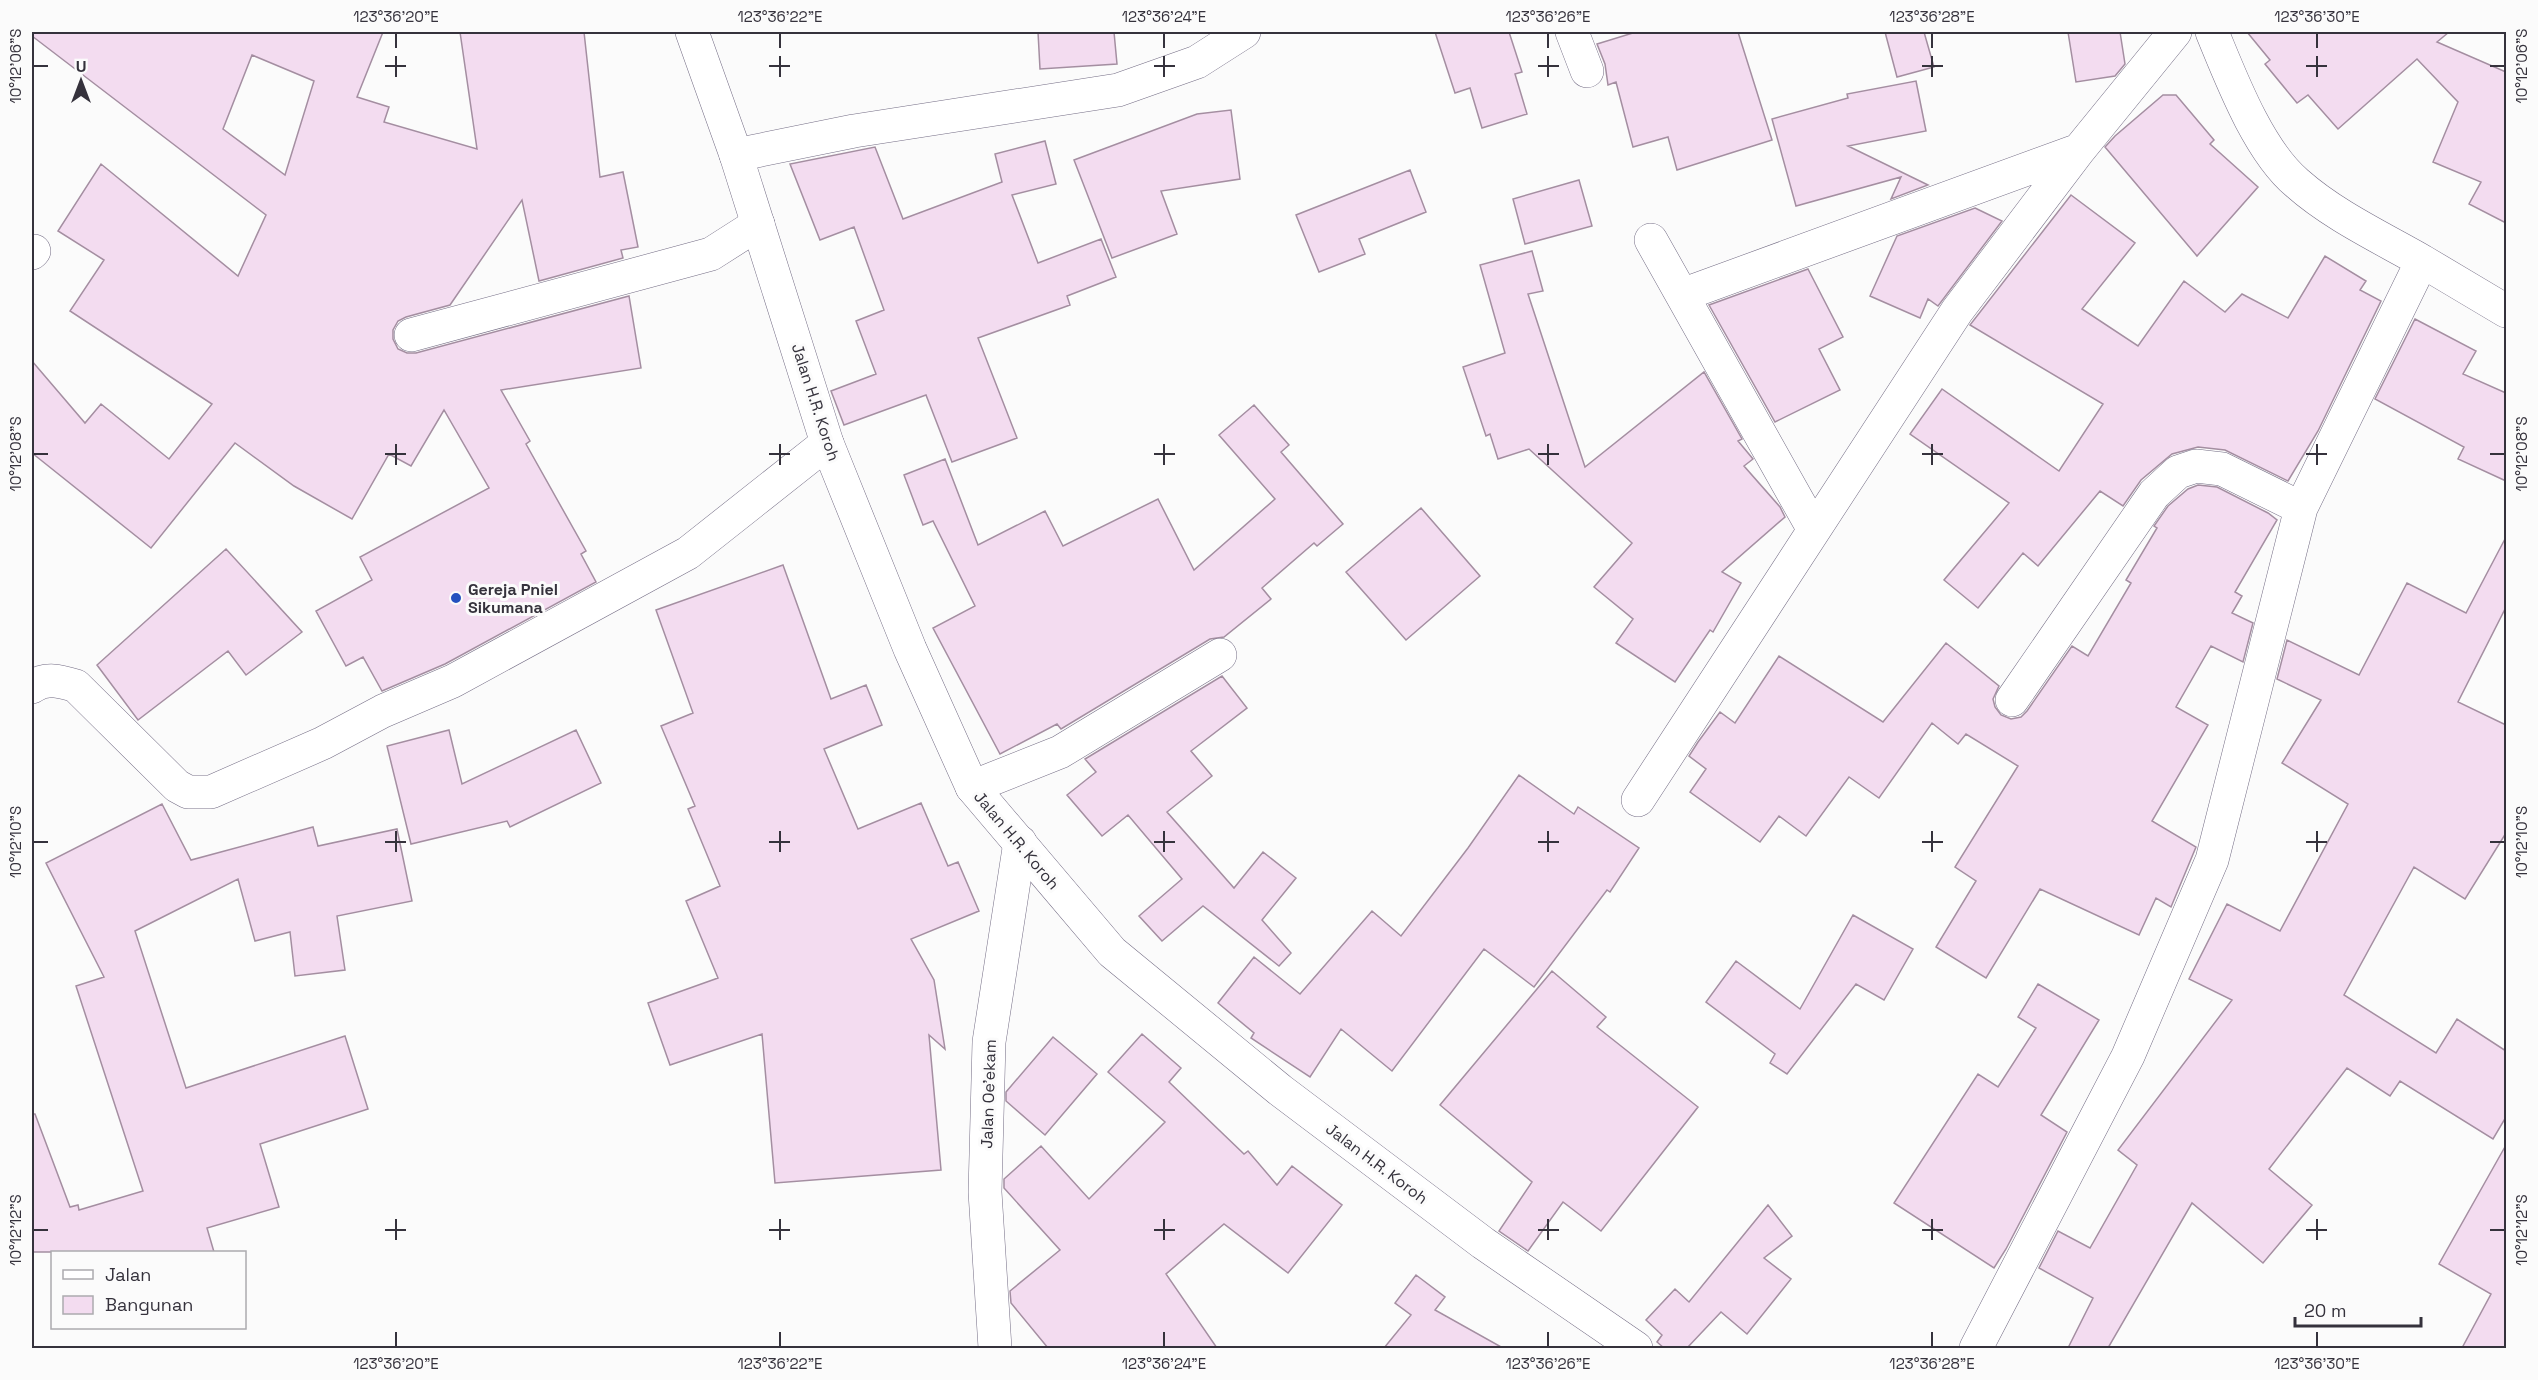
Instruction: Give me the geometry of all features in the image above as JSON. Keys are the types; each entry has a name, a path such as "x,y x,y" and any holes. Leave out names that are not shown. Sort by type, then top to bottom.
{"street":[{"name":"Jalan H.R. Koroh","path":"692,32 736,155 827,443 910,649 972,787 1112,952 1298,1104 1483,1243 1636,1348"},
{"path":"736,155 854,131 1118,90 1197,62 1244,32"},
{"path":"1572,32 1587,71"},
{"path":"1638,800 1957,312 2079,150 2175,32"},
{"path":"2211,32 2240,99 2268,148 2296,182 2350,220 2506,311"},
{"path":"1682,295 2079,150"},
{"path":"411,334 711,254 758,224"},
{"path":"1651,240 1814,530"},
{"path":"1976,1348 2128,1056 2212,860 2301,508 2422,261"},
{"path":"32,687 38,682 58,680 76,686 177,786 188,792 211,792 323,743 383,711 453,681 688,553 726,520 827,443"},
{"path":"2012,700 2154,494 2178,472 2196,466 2222,469 2301,508"},
{"path":"972,787 1060,752 1220,655"},
{"name":"Jalan Oe'ekam","path":"995,1348 985,1192 989,1042 1020,842"}],"building":[{"path":"32,32 383,32 357,97 389,107 384,122 477,149 460,32 584,32 600,177 623,172 638,247 621,250 623,258 539,281 522,200 450,305 398,321 393,330 393,339 398,349 407,353 416,353 629,296 641,368 501,390 530,441 526,444 586,551 581,554 596,582 445,664 382,691 363,657 346,666 316,611 372,580 360,557 489,488 444,410 411,466 389,454 352,519 294,486 235,443 151,548 32,453 32,361 85,423 101,404 169,459 212,404 70,311 104,260 58,231 101,164 238,276 266,215 32,36","holes":["252,55 314,81 285,175 223,129"]},
{"path":"1038,32 1114,32 1117,64 1040,69"},
{"path":"1435,32 1509,32 1522,72 1515,74 1527,114 1482,128 1470,88 1455,93"},
{"path":"1636,32 1738,32 1772,140 1677,170 1668,137 1633,147 1616,82 1608,85 1605,64 1597,44"},
{"path":"1885,32 1924,32 1934,67 1897,77"},
{"path":"2068,32 2120,32 2125,64 2115,76 2076,82"},
{"path":"2247,32 2449,32 2437,42 2506,72 2506,223 2469,204 2481,182 2433,162 2458,102 2417,59 2338,129 2308,95 2297,103 2265,64 2270,60"},
{"path":"1916,81 1926,131 1848,146 1928,185 1891,199 1901,177 1796,206 1772,119 1848,98 1847,94"},
{"path":"2163,95 2176,95 2214,140 2210,144 2258,187 2197,256 2105,147"},
{"path":"1231,110 1240,179 1161,191 1177,234 1112,258 1074,160 1197,114"},
{"path":"1045,141 1056,184 1012,195 1038,263 1101,239 1116,277 1067,296 1070,305 978,338 1017,438 952,462 926,395 844,425 831,391 876,374 856,321 884,310 854,227 820,240 790,164 875,147 903,219 1002,182 995,154"},
{"path":"1410,170 1426,212 1359,239 1365,254 1319,272 1296,215"},
{"path":"1579,180 1592,226 1525,244 1513,199"},
{"path":"2071,195 2135,243 2082,309 2138,346 2184,281 2225,312 2242,294 2288,318 2325,256 2366,281 2360,290 2381,301 2318,431 2288,481 2225,450 2198,447 2172,454 2141,480 2123,506 2100,491 2038,566 2023,553 1978,608 1944,580 2009,503 1910,434 1942,389 2059,471 2103,404 1970,325"},
{"path":"1975,208 2002,221 1938,306 1928,299 1920,318 1870,296 1897,236"},
{"path":"1532,251 1543,291 1528,294 1585,467 1704,372 1742,439 1738,441 1753,459 1744,466 1780,507 1785,517 1722,572 1741,583 1713,632 1710,630 1675,682 1616,643 1633,619 1594,587 1632,543 1529,449 1498,459 1490,434 1486,436 1463,367 1505,353 1480,265"},
{"path":"1808,269 1843,337 1819,349 1840,390 1775,422 1709,305"},
{"path":"2415,319 2476,351 2463,374 2506,393 2506,481 2458,459 2464,447 2375,399"},
{"path":"1254,405 1289,445 1281,452 1343,524 1317,546 1314,543 1262,588 1271,599 1224,637 1210,639 1061,729 1057,724 1000,754 933,628 975,606 933,521 923,525 904,475 945,459 978,545 1045,511 1063,546 1158,499 1194,570 1275,499 1219,435"},
{"path":"2198,485 2217,487 2277,520 2235,592 2242,596 2232,613 2253,623 2243,662 2211,646 2176,707 2208,725 2152,821 2196,847 2171,907 2156,898 2139,935 2040,889 1986,978 1936,947 1976,881 1955,867 2018,766 1966,734 1958,744 1932,723 1879,798 1849,777 1806,836 1779,816 1760,842 1690,792 1706,769 1689,756 1698,742 1720,712 1735,723 1779,656 1883,722 1946,643 1999,686 1993,699 2001,715 2011,719 2021,717 2072,646 2088,656 2131,583 2126,580 2157,528 2154,526 2168,506 2188,489"},
{"path":"1421,508 1480,576 1406,640 1346,572"},
{"path":"2506,537 2506,607 2458,702 2506,725 2506,833 2465,899 2414,867 2344,995 2436,1053 2457,1019 2506,1051 2506,1117 2493,1139 2400,1081 2390,1096 2347,1068 2269,1169 2312,1205 2263,1263 2192,1203 2108,1348 2068,1348 2093,1298 2039,1268 2058,1231 2090,1248 2137,1165 2118,1150 2232,1000 2189,979 2227,904 2280,931 2348,804 2282,763 2321,700 2277,679 2287,640 2359,675 2407,583 2466,613"},
{"path":"226,549 302,632 246,675 228,651 138,720 97,665"},
{"path":"783,565 831,699 866,685 882,725 824,749 858,829 921,803 948,866 958,862 979,911 911,939 934,980 945,1049 929,1035 941,1170 775,1183 762,1034 670,1065 648,1003 718,978 686,901 720,886 688,809 695,806 661,726 693,713 656,610"},
{"path":"1222,676 1247,708 1191,751 1212,776 1167,812 1234,888 1263,852 1296,878 1262,920 1291,953 1279,966 1203,906 1162,941 1139,916 1182,879 1128,815 1102,836 1067,795 1096,772 1085,759"},
{"path":"449,730 462,784 576,730 601,783 510,827 507,821 411,844 387,746"},
{"path":"1519,775 1574,814 1578,807 1639,848 1610,892 1607,890 1534,987 1484,949 1392,1071 1341,1029 1310,1077 1251,1038 1254,1033 1218,1003 1254,957 1300,994 1372,911 1401,936 1468,848"},
{"path":"162,804 191,860 313,827 318,846 397,829 412,901 337,916 345,970 295,976 290,932 255,941 238,879 135,931 186,1088 345,1036 368,1109 260,1144 279,1207 207,1228 214,1251 32,1252 32,1114 35,1114 70,1207 78,1205 79,1210 143,1191 76,986 104,977 46,863"},
{"path":"1853,915 1913,949 1884,1000 1856,984 1787,1074 1770,1063 1775,1054 1706,1002 1736,961 1800,1009"},
{"path":"1552,971 1606,1017 1597,1027 1698,1107 1601,1231 1563,1202 1528,1251 1499,1231 1532,1182 1440,1105"},
{"path":"2038,984 2099,1020 2041,1115 2067,1132 1994,1268 1894,1203 1978,1074 1998,1087 2036,1028 2018,1017"},
{"path":"1142,1034 1181,1068 1169,1082 1244,1154 1248,1151 1277,1185 1292,1166 1342,1205 1288,1273 1224,1224 1166,1274 1217,1348 1048,1348 1011,1303 1010,1291 1060,1250 1004,1188 1004,1179 1041,1146 1089,1199 1165,1122 1108,1072"},
{"path":"1053,1037 1097,1074 1045,1135 1006,1101 1006,1092"},
{"path":"2506,1145 2506,1348 2462,1348 2491,1294 2439,1264"},
{"path":"1768,1205 1792,1236 1764,1258 1791,1279 1747,1334 1721,1312 1687,1348 1664,1348 1657,1342 1662,1335 1646,1320 1675,1289 1689,1302"},
{"path":"1416,1275 1445,1297 1435,1310 1503,1348 1384,1348 1411,1315 1395,1303"}],"place":[{"name":"Gereja Pniel Sikumana","path":"456,598"}]}
